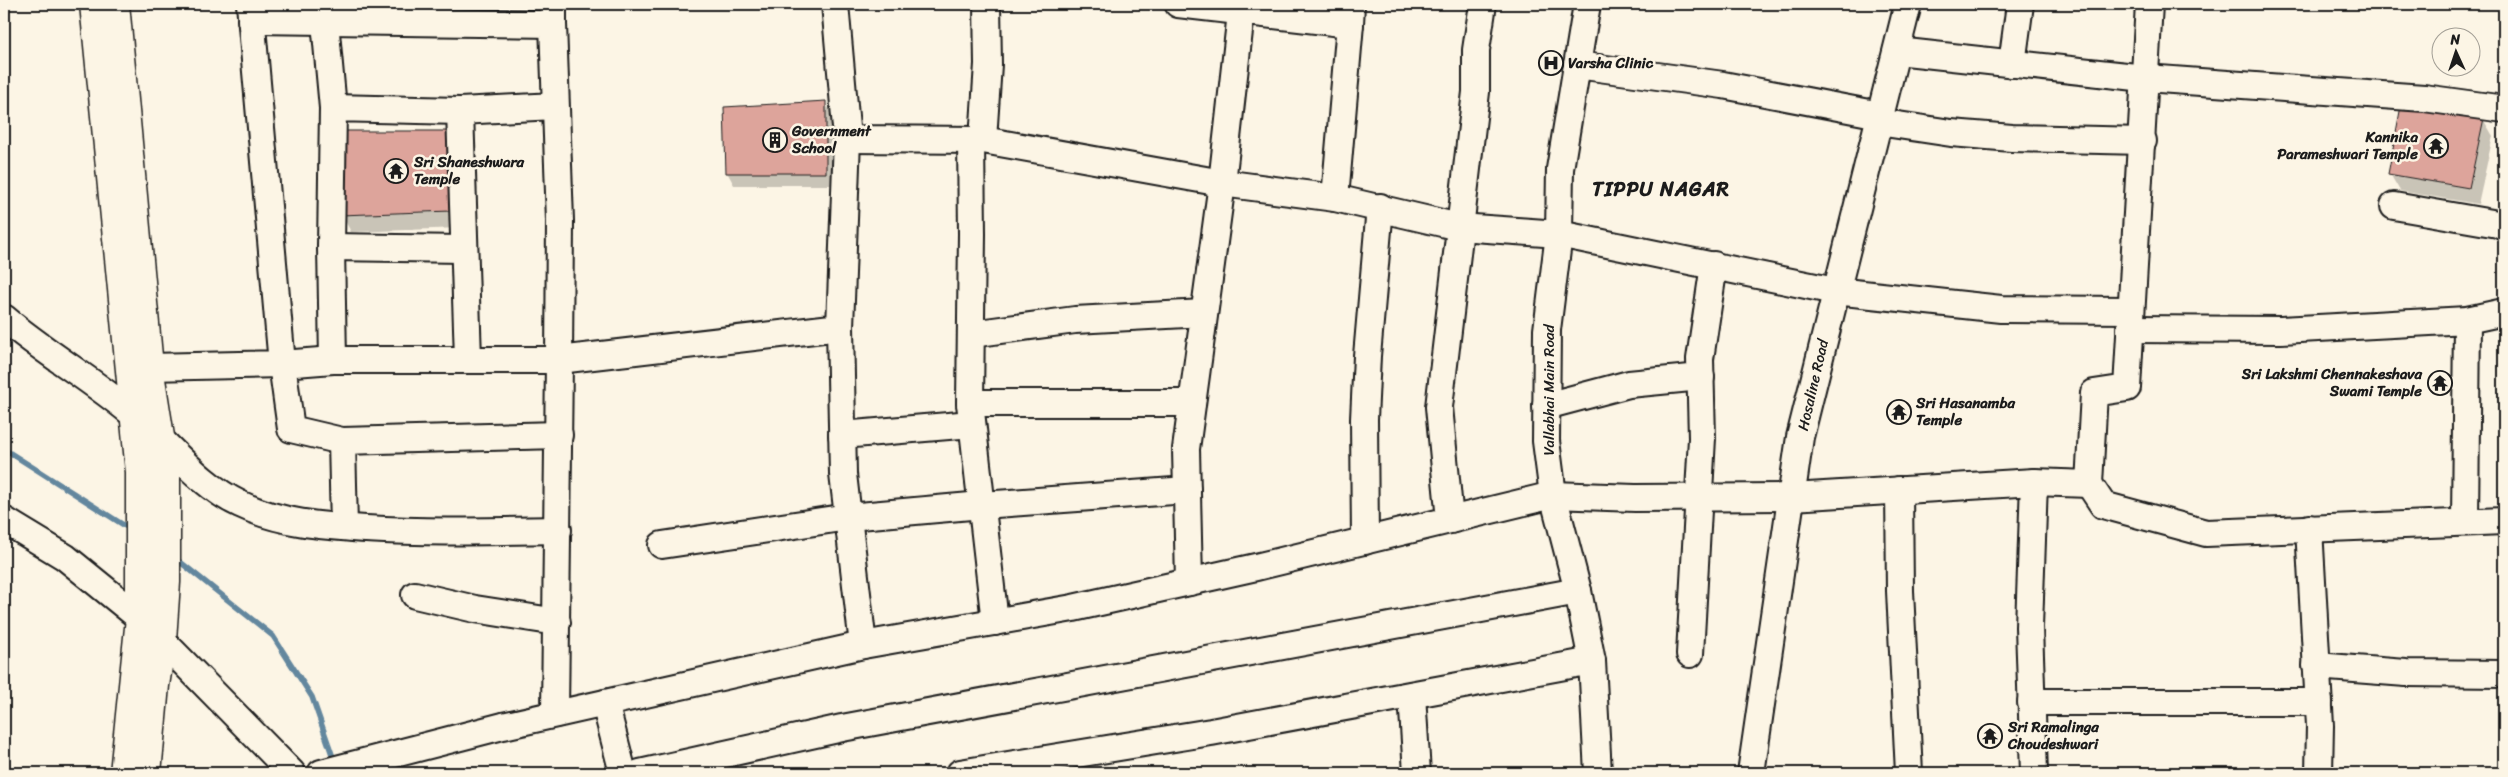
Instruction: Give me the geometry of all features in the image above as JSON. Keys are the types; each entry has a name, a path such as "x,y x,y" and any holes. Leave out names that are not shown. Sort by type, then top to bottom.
{"main road":[{"path":"94,4 126,316 132,414 153,473"},
{"path":"115,4 149,367 160,438 153,473 153,579 162,640 155,685 147,773"},
{"path":"124,773 140,618 153,579"}],"street":[{"path":"835,4 847,139 840,326 843,474 863,645"},
{"path":"987,4 988,64 977,140 971,334 971,413 995,622"},
{"path":"1178,4 1350,14 1335,198"},
{"path":"1450,520 1439,407 1476,92 1476,50 1483,4"},
{"name":"Vallabhai Main Road","path":"1587,4 1560,169 1559,234 1547,330 1546,441 1553,495 1578,591 1592,661 1598,773"},
{"name":"Hosaline Road","path":"1751,773 1800,437 1908,4"},
{"path":"2012,64 2020,4"},
{"path":"2149,4 2143,141 2127,388 2094,393 2089,484 2103,505 2206,533 2309,528 2383,527 2465,521 2504,521"},
{"path":"1189,582 1186,449 1222,183 1242,7"},
{"path":"555,714 560,435 560,221 553,14 325,22 250,12 282,364 291,430 342,440 560,435"},
{"path":"325,22 334,108 331,247 333,360"},
{"path":"1897,51 2146,78 2424,98 2504,110"},
{"path":"1577,65 1723,85 1951,133 2012,138 2143,141"},
{"path":"334,108 460,111 555,106"},
{"path":"460,111 468,360"},
{"path":"847,139 977,140 1222,183 1335,198 1459,227 1559,234 1836,291 2000,309 2281,330 2467,320 2504,312"},
{"path":"2394,206 2498,224 2504,227"},
{"path":"1365,540 1364,420 1366,365 1380,207"},
{"path":"331,247 463,249"},
{"path":"1690,654 1702,438 1700,359 1714,265"},
{"path":"971,334 1076,320 1204,313"},
{"path":"4,318 36,344 132,414 212,488 239,504 288,520 344,528 404,531 558,530"},
{"path":"2465,521 2467,320"},
{"path":"149,367 282,364 333,360 559,360 840,326"},
{"path":"1546,406 1628,384 1701,377"},
{"path":"842,435 971,413 1192,403"},
{"path":"342,440 344,528"},
{"path":"323,773 555,714 863,645 1072,608 1553,495 1699,498 1792,497 2034,482 2089,484"},
{"path":"2034,482 2030,627 2034,773"},
{"path":"662,545 848,517 982,504 1187,490"},
{"path":"1899,490 1900,591 1909,773"},
{"path":"4,520 65,558 140,618 292,773"},
{"path":"2309,528 2318,702 2319,773"},
{"path":"640,773 852,726 1578,591"},
{"path":"415,595 475,609 557,622"},
{"path":"960,773 1211,732 1592,661"},
{"path":"2316,666 2406,673 2504,674"},
{"path":"1412,695 1417,773"},
{"path":"2032,702 2318,702"},
{"path":"605,703 624,773"}],"building":[{"name":"Government School","path":"826,101 826,173 726,173 724,107"},
{"name":"Kannika Parameshwari Temple","path":"2401,106 2484,118 2469,188 2388,174"},
{"name":"Sri Shaneshwara Temple","path":"340,131 451,131 451,211 340,215"}],"waterway":[{"path":"4,449 133,531"},
{"path":"174,557 273,636 312,697 335,763"}],"place":[{"name":"Varsha Clinic","path":"1551,63"},
{"name":"Government School","path":"775,140"},
{"name":"Kannika Parameshwari Temple","path":"2436,146"},
{"name":"Sri Shaneshwara Temple","path":"396,171"},
{"name":"Sri Lakshmi Chennakeshava Swami Temple","path":"2440,383"},
{"name":"Sri Hasanamba Temple","path":"1899,412"},
{"name":"Sri Ramalinga Choudeshwari","path":"1990,736"}],"district":[{"name":"TIPPU NAGAR","path":"1661,189"}]}
